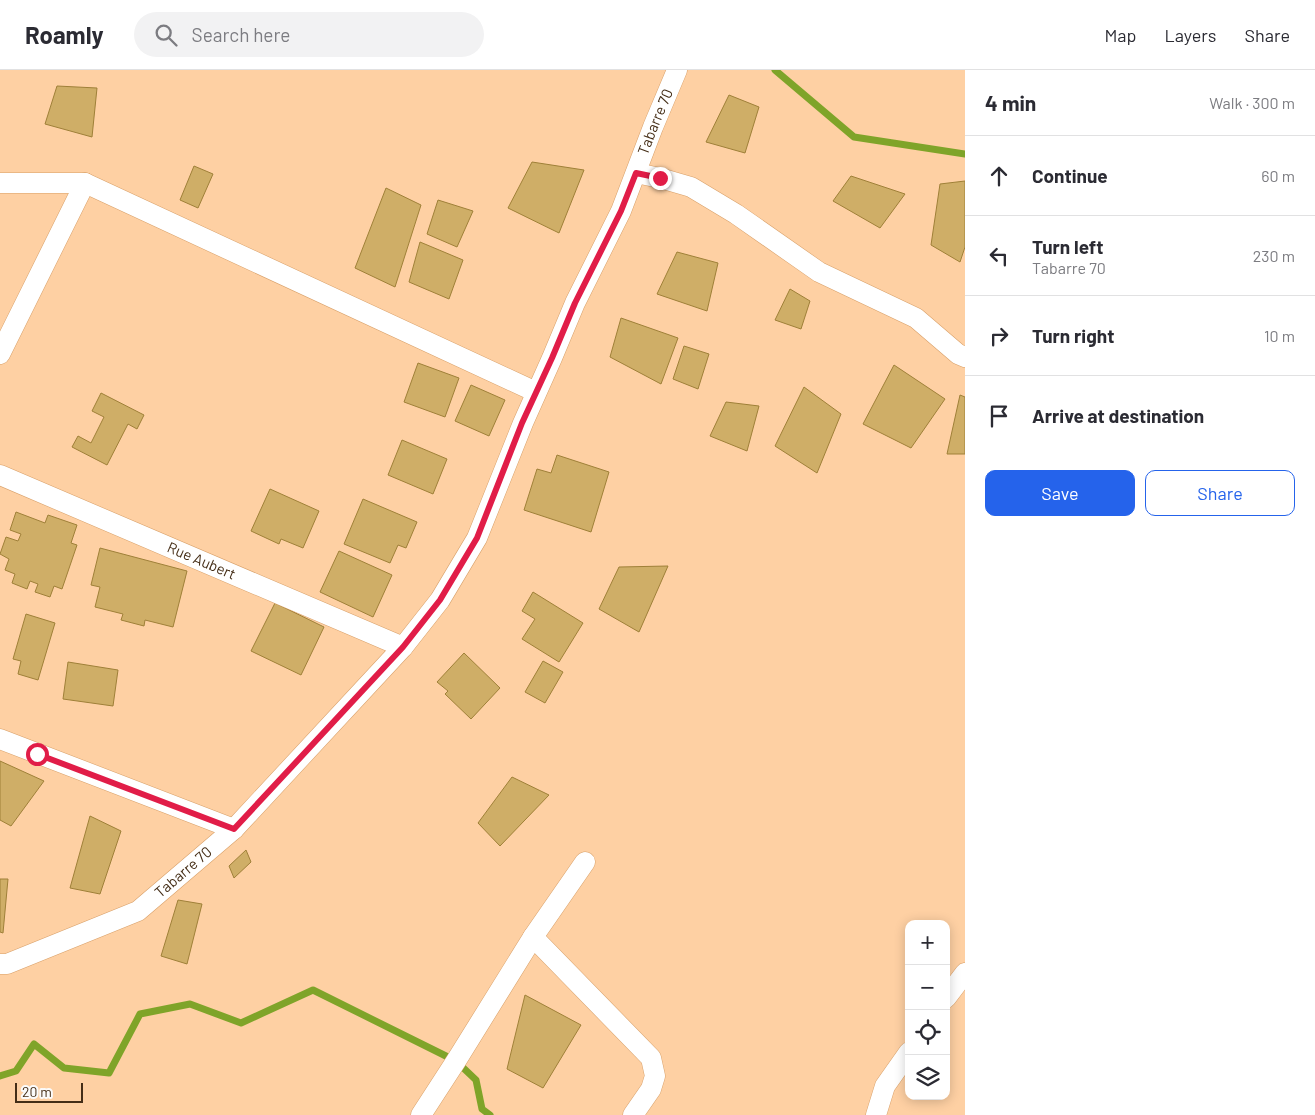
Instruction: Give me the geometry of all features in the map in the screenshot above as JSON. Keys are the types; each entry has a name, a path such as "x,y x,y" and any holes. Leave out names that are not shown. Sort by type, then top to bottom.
{"street":[{"name":"Tabarre 70","path":"0,964 7,964 138,911 234,829 403,647 440,600 477,538 522,423 575,303 621,211 677,70"},
{"path":"636,173 691,187 736,214 819,272 916,318 958,354 965,357"},
{"path":"0,183 85,183 536,392"},
{"path":"0,354 85,183"},
{"name":"Rue Aubert","path":"0,475 403,647"},
{"path":"0,739 234,829"},
{"path":"421,1115 533,936 585,862"},
{"path":"533,936 651,1058 655,1076 651,1089 633,1115"},
{"path":"950,993 965,973"},
{"path":"876,1115 885,1086 907,1055"}],"building":[{"path":"57,86 97,88 92,137 45,124"},
{"path":"729,95 759,107 745,153 706,142"},
{"path":"532,162 584,170 559,233 508,208"},
{"path":"194,166 213,174 198,208 180,200"},
{"path":"851,176 905,194 880,228 833,201"},
{"path":"965,181 965,247 960,262 931,245 940,184"},
{"path":"386,188 421,205 395,287 355,268"},
{"path":"438,200 473,211 457,247 427,234"},
{"path":"420,242 463,260 449,299 409,282"},
{"path":"677,252 718,263 707,311 657,294"},
{"path":"790,289 810,301 801,329 775,320"},
{"path":"621,318 678,338 661,384 610,357"},
{"path":"684,346 709,354 698,389 673,379"},
{"path":"418,363 459,378 445,417 404,402"},
{"path":"894,365 945,399 911,448 863,424"},
{"path":"471,385 505,400 489,436 455,421"},
{"path":"804,387 841,414 817,473 775,446"},
{"path":"101,393 144,415 137,429 128,424 107,465 72,447 78,436 91,443 104,417 92,411"},
{"path":"960,395 965,397 965,454 947,454"},
{"path":"726,402 759,406 747,451 710,436"},
{"path":"402,440 447,459 433,494 388,475"},
{"path":"557,455 609,472 591,532 524,510 537,469 551,473"},
{"path":"270,489 319,511 303,548 281,539 279,544 251,531"},
{"path":"363,499 417,522 406,548 398,545 390,563 344,544"},
{"path":"16,512 45,523 48,515 77,525 71,543 77,545 62,589 54,586 50,597 35,592 38,584 30,581 27,589 12,583 15,574 5,570 9,559 0,554 6,537 18,541 21,534 10,530"},
{"path":"100,548 187,571 173,627 145,620 144,626 121,620 123,614 95,607 100,587 91,585"},
{"path":"339,551 392,575 373,617 320,592"},
{"path":"668,566 639,632 599,609 619,567"},
{"path":"533,592 583,623 559,662 522,639 535,619 522,611"},
{"path":"275,603 324,627 301,675 251,651"},
{"path":"26,614 55,623 38,680 18,674 21,661 13,659"},
{"path":"464,653 500,688 471,719 445,694 448,691 437,682"},
{"path":"543,661 563,672 545,703 525,692"},
{"path":"68,662 118,670 113,706 63,699"},
{"path":"0,761 44,781 11,826 0,820"},
{"path":"512,777 549,795 500,846 478,823"},
{"path":"90,816 121,831 100,894 70,888"},
{"path":"246,850 251,862 234,878 229,866"},
{"path":"0,879 8,879 3,933 0,932"},
{"path":"178,900 202,904 187,964 161,956"},
{"path":"525,995 581,1025 543,1088 507,1069"}],"waterway":[{"path":"775,70 854,137 965,154"},
{"path":"0,1076 16,1071 34,1044 64,1068 109,1073 140,1014 190,1004 241,1023 313,990 456,1061 476,1080 482,1109 490,1115"}],"route":[{"path":"37,754 234,829 403,647 440,600 477,538 522,423 575,303 621,211 636,173 660,178"}]}
